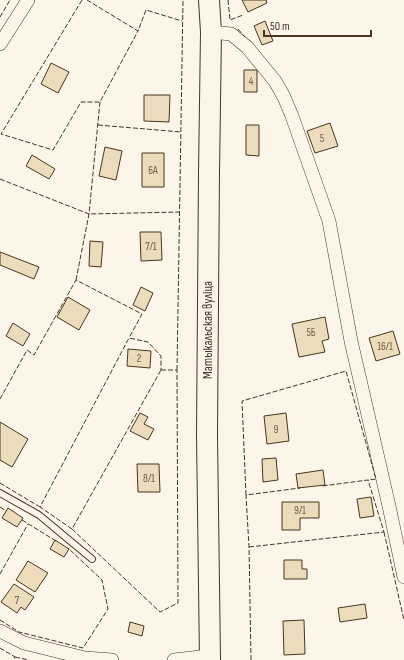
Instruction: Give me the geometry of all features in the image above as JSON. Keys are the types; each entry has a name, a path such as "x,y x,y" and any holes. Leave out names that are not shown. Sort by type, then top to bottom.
{"main road":[{"name":"Матыкальская вуліца","path":"209,0 211,32 207,435 210,658"}],"street":[{"path":"0,44 28,0"},
{"path":"211,32 231,34 247,47 275,81 292,116 329,221 351,341 404,576"},
{"path":"0,631 24,643 85,658 112,660"},
{"path":"174,660 210,658"}],"lane":[{"path":"0,493 39,515 92,559"}],"building":[{"path":"242,0 266,0 267,3 248,12"},
{"path":"265,21 273,41 262,45 254,26"},
{"path":"51,63 69,72 58,93 41,84"},
{"path":"244,70 257,70 257,92 244,92"},
{"path":"144,95 170,95 169,122 144,121"},
{"path":"330,123 338,146 315,153 307,131"},
{"path":"246,125 259,125 259,156 246,155"},
{"path":"105,147 122,151 116,180 99,176"},
{"path":"142,153 164,153 164,187 142,187"},
{"path":"32,155 55,169 49,179 26,166"},
{"path":"140,232 161,232 162,260 141,261"},
{"path":"90,241 103,242 101,267 89,266"},
{"path":"0,252 39,267 34,279 0,265"},
{"path":"141,287 153,293 145,311 133,305"},
{"path":"68,297 90,310 79,330 57,317"},
{"path":"325,317 329,339 322,341 325,352 299,357 292,324"},
{"path":"13,323 30,334 23,346 6,336"},
{"path":"393,331 400,354 376,361 369,338"},
{"path":"128,349 151,351 150,368 127,366"},
{"path":"140,413 148,417 144,424 154,429 148,440 130,431"},
{"path":"286,413 289,441 267,444 264,416"},
{"path":"0,422 28,439 12,467 0,460"},
{"path":"276,458 278,480 263,482 262,459"},
{"path":"137,464 159,464 160,492 138,492"},
{"path":"323,470 325,485 298,488 296,474"},
{"path":"371,497 374,516 360,518 357,499"},
{"path":"282,502 319,502 319,518 300,518 300,530 282,530"},
{"path":"8,508 23,518 17,527 2,518"},
{"path":"55,540 69,549 64,557 50,549"},
{"path":"284,560 302,560 302,569 307,569 307,579 284,579"},
{"path":"28,561 48,573 35,592 16,580"},
{"path":"14,584 34,597 25,610 21,607 17,613 1,602"},
{"path":"365,604 367,618 340,622 338,608"},
{"path":"304,620 305,654 284,655 283,621"},
{"path":"130,622 144,626 142,636 128,632"}],"fence":[{"path":"0,17 10,0"},
{"path":"82,0 1,134 53,150 81,102 100,102 138,31"},
{"path":"87,0 138,31 146,10 182,21"},
{"path":"177,370 183,0"},
{"path":"228,0 230,20 243,15"},
{"path":"238,29 245,37"},
{"path":"76,280 89,214 100,102"},
{"path":"98,125 181,132"},
{"path":"0,179 89,214 180,212"},
{"path":"0,399 27,350 34,355 76,280 142,314 129,338"},
{"path":"72,529 40,507 129,338 148,342 161,356 161,370"},
{"path":"161,370 177,370 178,603 160,612 72,529 161,370"},
{"path":"246,495 242,401 346,371 376,479 368,480"},
{"path":"249,547 384,532 368,480 322,486"},
{"path":"0,483 40,507"},
{"path":"251,660 249,547 246,495 300,488"},
{"path":"0,507 6,511"},
{"path":"22,520 56,541"},
{"path":"0,574 28,524"},
{"path":"384,532 404,620"},
{"path":"0,620 19,632 83,648 108,609 102,580 68,548"},
{"path":"0,648 15,657 14,660"},
{"path":"15,657 29,660"}]}
